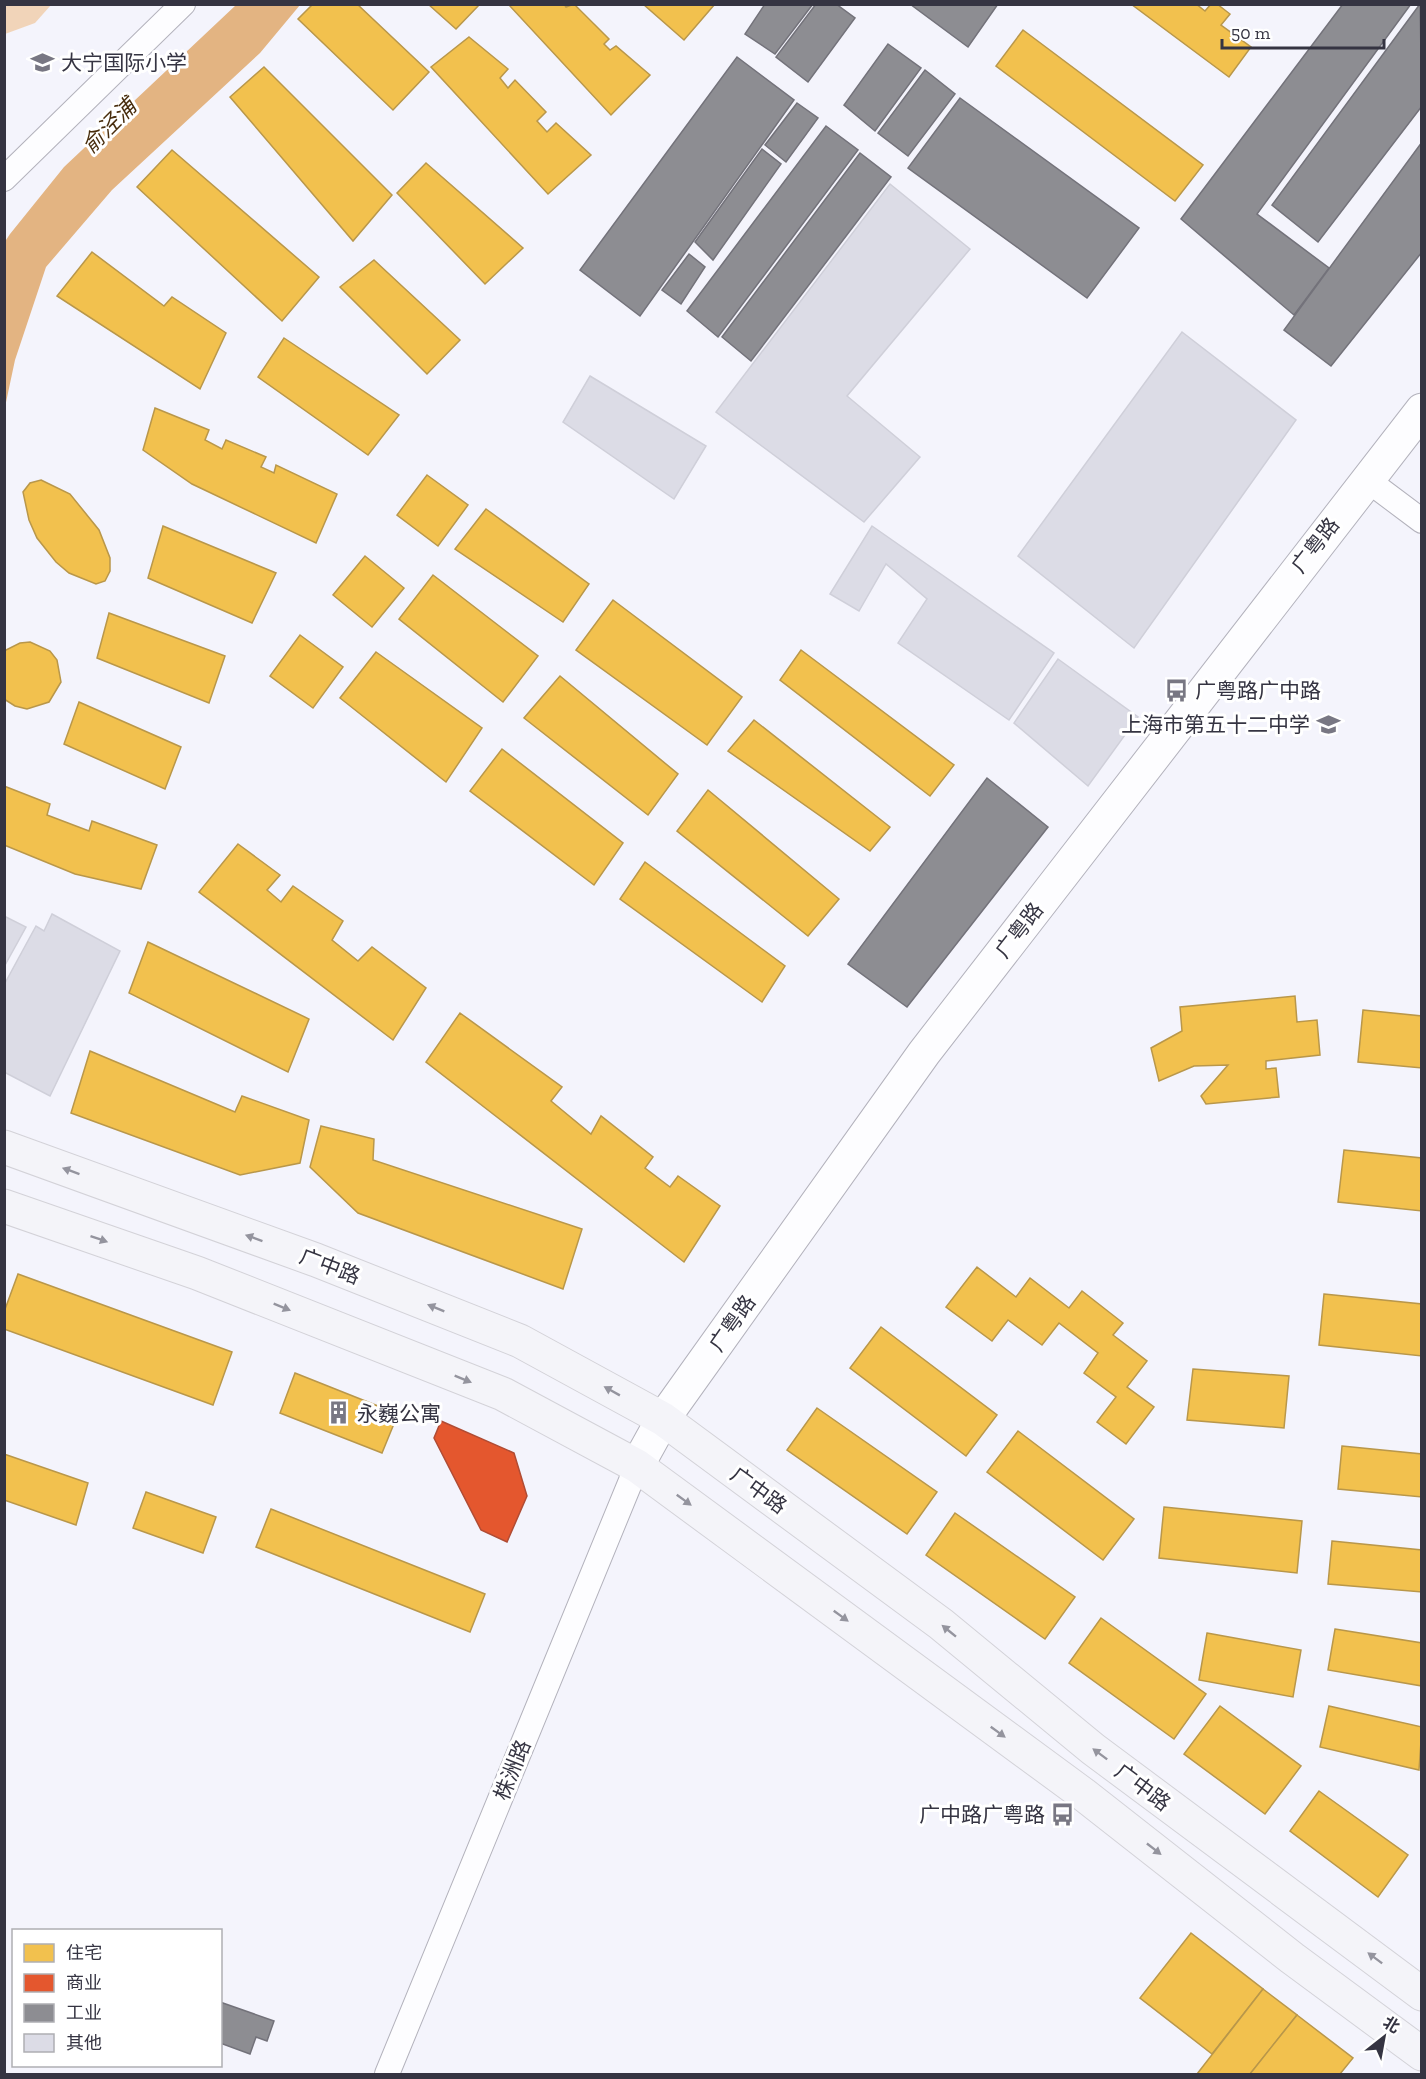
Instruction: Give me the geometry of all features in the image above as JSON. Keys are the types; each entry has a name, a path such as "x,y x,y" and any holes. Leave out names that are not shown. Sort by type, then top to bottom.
{"main road":[{"name":"广粤路","path":"637,1466 663,1419 924,1053 1366,479 1422,410"},
{"name":"广中路","path":"4,1148 316,1260 520,1341 663,1419 941,1624 1093,1749 1422,1994"},
{"name":"广中路","path":"4,1206 197,1273 503,1395 637,1466 1083,1794 1293,1958 1422,2054"}],"street":[{"path":"4,179 183,4"},
{"path":"1366,479 1422,521"},
{"name":"株洲路","path":"387,2074 637,1466"}],"shaded area":[{"path":"5,4 51,5 35,23 5,34"}],"water":[{"name":"俞泾浦","path":"236,5 300,5 260,53 112,190 46,267 15,360 5,407 4,243 64,167"}],"building: 住宅":[{"path":"313,4 357,4 429,72 393,110 298,19"},
{"path":"428,4 480,4 456,29"},
{"path":"508,4 564,4 566,7 574,4 609,39 604,44 610,50 616,46 650,75 611,115"},
{"path":"643,4 715,4 684,40"},
{"path":"1131,4 1196,4 1205,11 1211,4 1217,4 1230,14 1221,25 1251,47 1229,77"},
{"path":"1023,30 1203,165 1175,201 996,66"},
{"path":"469,37 508,69 500,78 508,88 515,80 546,112 537,121 547,132 556,123 591,155 548,194 431,67"},
{"path":"264,67 392,195 353,241 230,97"},
{"path":"172,150 319,277 282,321 137,187"},
{"path":"426,163 523,248 485,284 397,193"},
{"path":"92,252 164,306 172,297 226,333 200,389 57,296"},
{"path":"374,260 460,340 427,374 340,287"},
{"path":"284,338 399,415 368,455 258,377"},
{"path":"155,408 209,430 205,440 222,449 226,440 266,457 261,467 274,473 276,465 337,494 316,543 192,484 143,450"},
{"path":"427,475 468,505 438,546 397,515"},
{"path":"41,480 70,494 99,530 110,558 110,571 105,581 96,584 69,573 56,562 37,538 29,520 23,492 30,483"},
{"path":"486,509 589,584 563,622 455,549"},
{"path":"163,526 276,573 252,623 148,578"},
{"path":"365,556 404,588 372,627 333,595"},
{"path":"433,575 538,656 503,702 399,619"},
{"path":"613,600 742,697 707,745 576,650"},
{"path":"109,613 225,656 209,703 97,658"},
{"path":"300,635 343,667 313,708 270,676"},
{"path":"30,642 50,651 57,660 61,682 49,702 27,709 15,706 4,699 4,651 20,643"},
{"path":"801,650 954,765 930,796 780,680"},
{"path":"376,652 482,728 446,782 340,698"},
{"path":"560,676 678,774 648,815 524,718"},
{"path":"79,702 181,747 165,789 64,744"},
{"path":"754,720 890,827 870,851 728,751"},
{"path":"502,749 623,843 594,885 470,791"},
{"path":"4,786 50,804 47,815 89,831 92,821 157,845 141,889 75,874 4,845"},
{"path":"708,790 839,899 808,936 677,831"},
{"path":"238,844 280,875 267,890 281,902 293,886 343,921 332,940 358,961 372,947 426,988 393,1040 199,892"},
{"path":"645,862 785,966 762,1002 620,899"},
{"path":"148,942 309,1019 288,1072 129,993"},
{"path":"1295,996 1297,1022 1317,1020 1320,1055 1266,1061 1266,1069 1276,1068 1279,1097 1206,1104 1201,1096 1228,1065 1194,1066 1159,1081 1151,1048 1182,1031 1180,1007"},
{"path":"1363,1010 1422,1016 1422,1068 1358,1062"},
{"path":"460,1013 562,1087 551,1101 591,1134 601,1116 653,1157 645,1168 670,1187 678,1176 720,1206 684,1262 426,1062"},
{"path":"90,1051 235,1112 242,1096 309,1120 300,1163 240,1175 71,1113"},
{"path":"321,1126 374,1139 373,1160 582,1229 563,1289 358,1213 310,1167"},
{"path":"1344,1150 1422,1158 1422,1211 1338,1202"},
{"path":"977,1267 1016,1297 1030,1278 1069,1308 1082,1291 1123,1323 1113,1335 1147,1361 1127,1387 1154,1407 1126,1444 1097,1422 1116,1397 1084,1373 1098,1353 1059,1323 1042,1345 1008,1320 992,1341 946,1307"},
{"path":"18,1274 232,1352 213,1405 4,1329 4,1312"},
{"path":"1324,1294 1422,1304 1422,1356 1319,1345"},
{"path":"881,1327 997,1415 966,1456 850,1368"},
{"path":"1193,1369 1289,1376 1284,1428 1187,1420"},
{"name":"永巍公寓","path":"295,1373 398,1414 382,1453 280,1413"},
{"path":"817,1408 937,1492 907,1534 787,1450"},
{"path":"1018,1431 1134,1519 1103,1560 987,1472"},
{"path":"1342,1446 1422,1454 1422,1497 1338,1489"},
{"path":"4,1454 88,1483 76,1525 4,1500"},
{"path":"146,1492 216,1517 203,1553 133,1528"},
{"path":"1164,1507 1302,1521 1297,1573 1159,1558"},
{"path":"271,1509 485,1594 470,1632 256,1547"},
{"path":"955,1513 1075,1597 1045,1639 926,1555"},
{"path":"1332,1541 1422,1550 1422,1592 1328,1584"},
{"path":"1101,1618 1206,1694 1174,1739 1069,1663"},
{"path":"1335,1629 1422,1643 1422,1686 1328,1670"},
{"path":"1207,1633 1301,1650 1293,1697 1199,1680"},
{"path":"1220,1706 1301,1766 1265,1814 1184,1754"},
{"path":"1329,1706 1422,1727 1419,1770 1320,1747"},
{"path":"1319,1791 1408,1855 1378,1897 1290,1831"},
{"path":"1191,1933 1263,1989 1212,2054 1140,1998"},
{"path":"1263,1989 1297,2015 1250,2074 1197,2074"},
{"path":"1297,2015 1353,2058 1340,2074 1250,2074"}],"building: 商业":[{"path":"441,1421 514,1453 527,1496 507,1542 481,1530 434,1438"}],"building: 工业":[{"path":"765,4 813,4 775,54 745,34"},
{"path":"816,4 836,4 855,18 808,82 776,57"},
{"path":"910,4 998,4 968,47"},
{"path":"1343,4 1411,4 1257,214 1329,268 1294,315 1181,219"},
{"path":"1420,4 1422,106 1318,242 1272,205"},
{"path":"888,44 921,68 875,131 844,105"},
{"path":"737,57 794,100 640,316 580,270"},
{"path":"925,70 955,94 908,156 878,133"},
{"path":"960,98 1139,228 1087,298 908,168"},
{"path":"797,103 818,118 786,162 765,145"},
{"path":"826,126 858,150 718,337 687,311"},
{"path":"1422,142 1422,252 1331,366 1284,330"},
{"path":"762,149 781,164 713,260 695,242"},
{"path":"860,153 891,177 751,361 722,337"},
{"path":"689,254 705,267 681,304 662,290"},
{"path":"987,778 1048,827 907,1007 848,964"},
{"path":"222,2003 274,2021 267,2041 256,2037 250,2054 222,2044"}],"building: 其他":[{"path":"890,184 970,249 847,396 920,457 864,522 716,412"},
{"path":"1182,332 1296,420 1134,648 1018,556"},
{"path":"590,376 706,446 674,499 563,422"},
{"path":"872,526 1054,653 1009,720 898,643 927,599 886,564 859,611 830,594"},
{"path":"1058,659 1138,717 1088,786 1014,723"},
{"path":"52,914 120,951 50,1096 4,1072 4,985 36,926 44,931"},
{"path":"4,916 26,927 4,967"}],"place":[{"name":"大宁国际小学","path":"43,62"},
{"name":"广粤路广中路","path":"1177,690"},
{"name":"上海市第五十二中学","path":"1328,724"},
{"name":"永巍公寓","path":"339,1413"},
{"name":"广中路广粤路","path":"1063,1814"}]}
